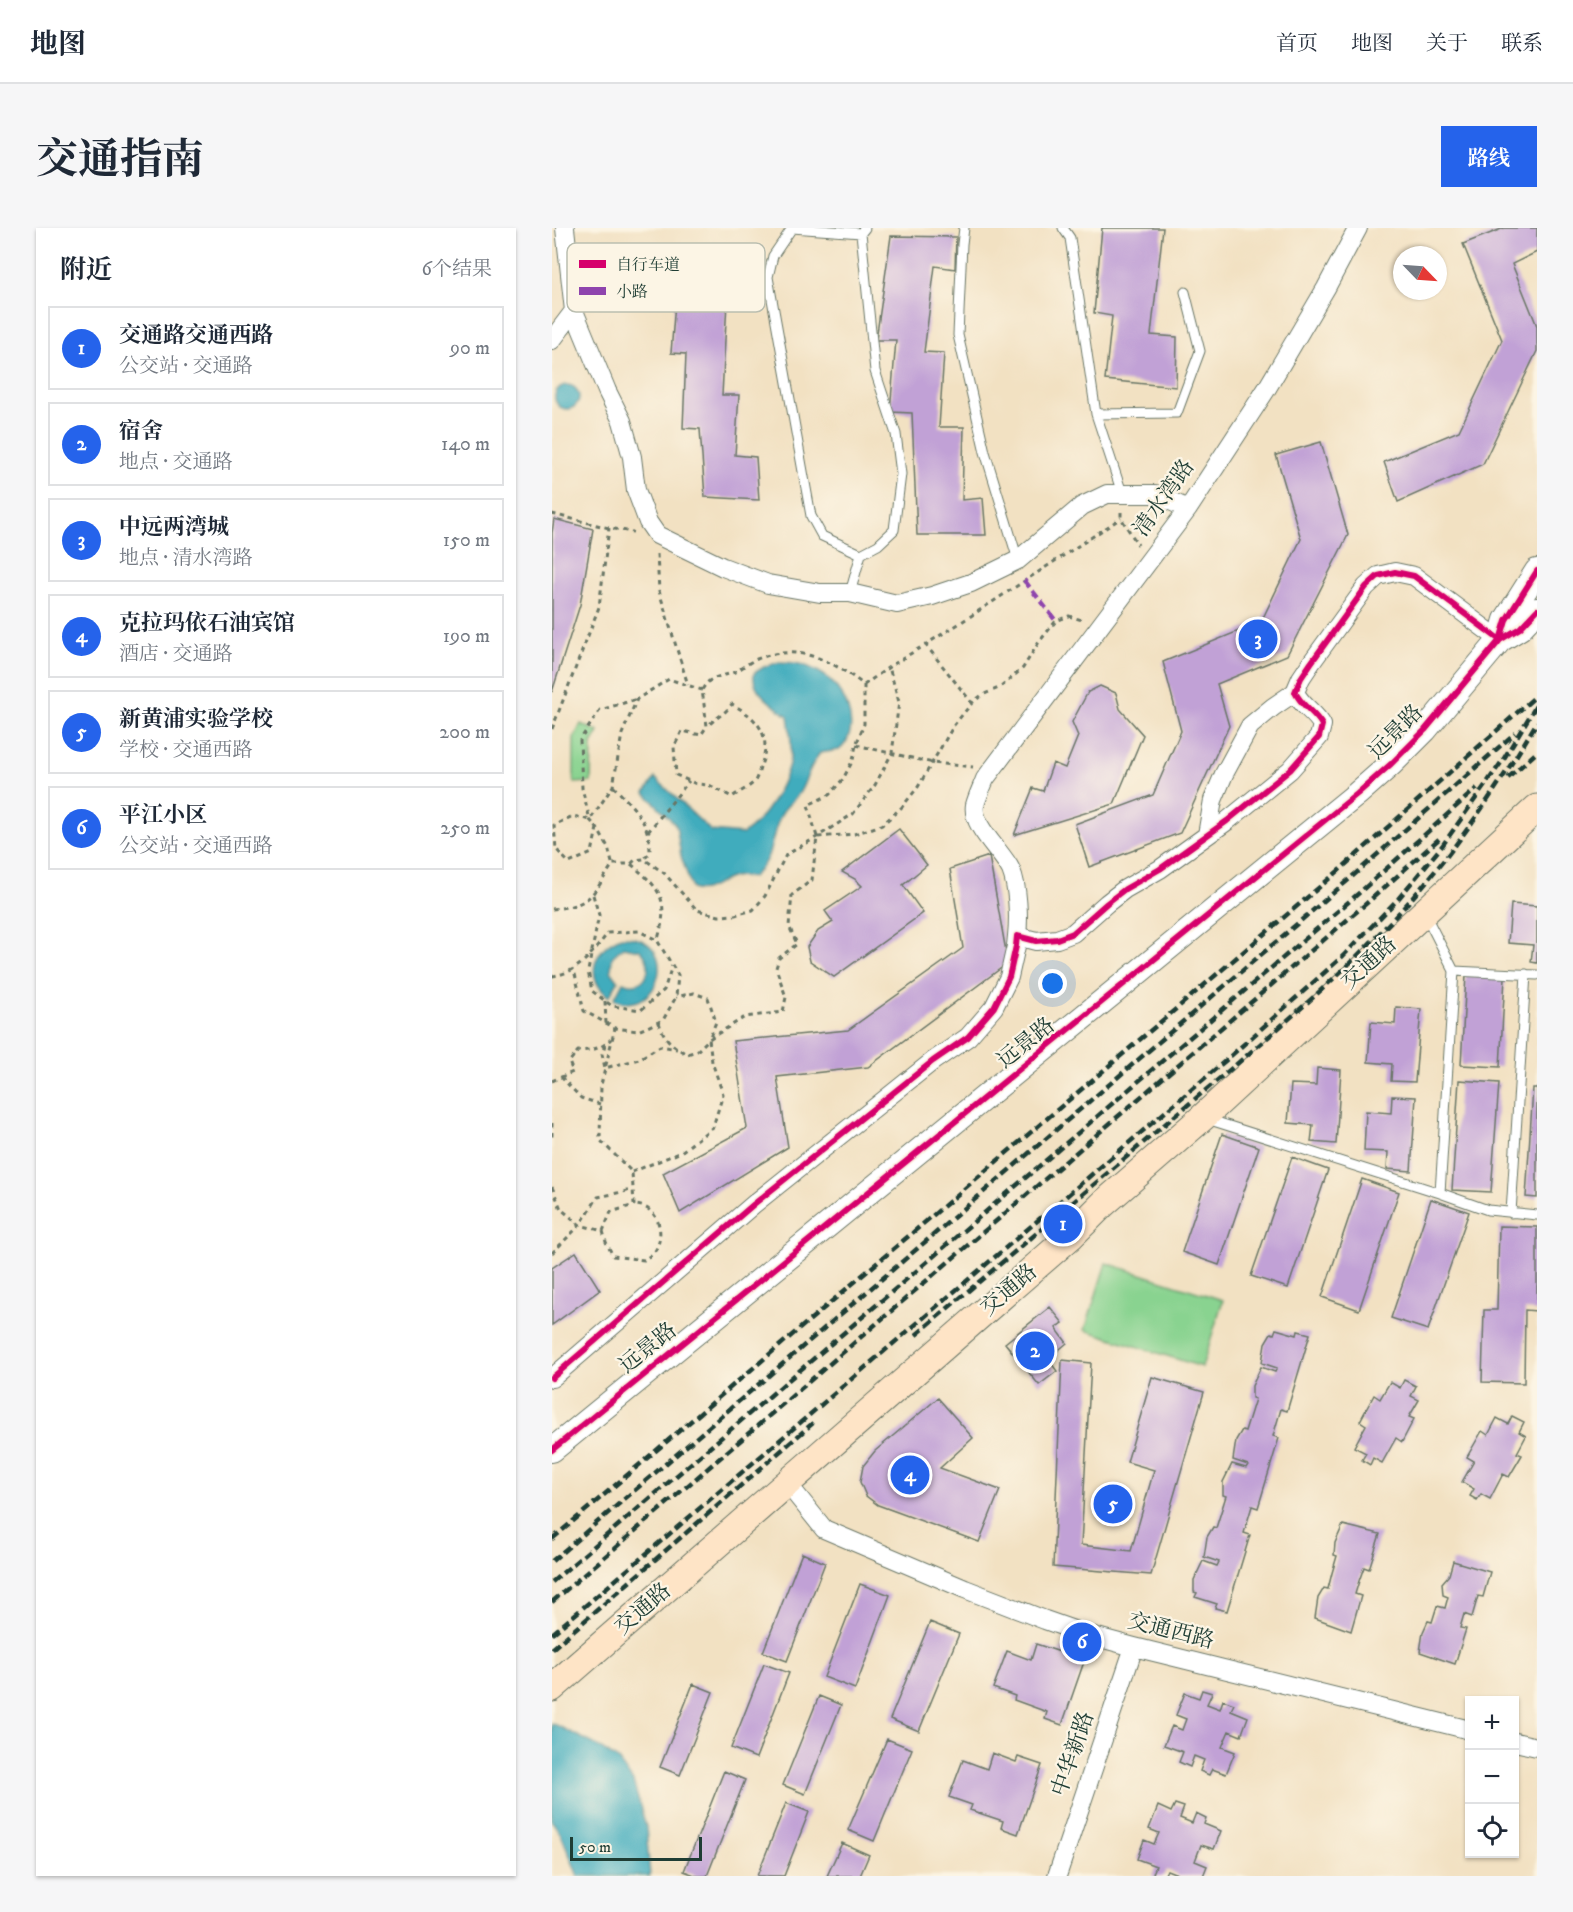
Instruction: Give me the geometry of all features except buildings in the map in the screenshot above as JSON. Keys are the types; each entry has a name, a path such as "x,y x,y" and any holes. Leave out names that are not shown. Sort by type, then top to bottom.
{"main road":[{"name":"交通路","path":"552,1688 1063,1243 1103,1204 1202,1118 1537,808"}],"street":[{"path":"565,228 567,246"},
{"name":"清水湾路","path":"552,1378 754,1204 933,1061 968,1037 994,1007 1009,977 1016,946 1018,921 1012,872 1000,852 983,834 974,808 989,774 1188,509 1266,390 1326,288 1358,228"},
{"path":"552,340 573,312"},
{"path":"574,312 622,421 632,457 636,490 648,522 657,535 723,567 768,584 820,593 850,593 897,604 932,596 971,583 1018,560 1082,506 1107,494 1155,494 1188,509"},
{"name":"远景路","path":"1500,640 1506,620 1537,571"},
{"path":"1207,835 1213,800 1250,726 1273,706 1295,692 1311,663 1366,587 1378,576 1395,572 1414,576 1500,640"},
{"name":"远景路","path":"552,1450 1357,794 1425,730 1500,640 1520,628 1537,610"},
{"path":"1017,936 1036,941 1057,939 1073,933 1107,903 1207,835 1290,770 1319,737 1322,725 1318,717 1298,700 1295,692"},
{"name":"交通西路","path":"787,1483 824,1529 1045,1620 1134,1647 1465,1729"},
{"name":"中华新路","path":"1057,1876 1134,1647"},
{"path":"1519,1743 1537,1747"}],"lane":[{"path":"850,593 861,554 878,545 894,530 901,474 896,434 875,371 863,230 792,228 773,256 768,277 811,516 822,536 861,554"},
{"path":"964,228 958,335 985,452 1018,560"},
{"path":"1063,228 1070,238 1096,414 1122,493"},
{"path":"1096,414 1177,413 1200,351 1185,292"},
{"path":"1424,912 1454,971 1440,1193"},
{"path":"1454,971 1537,975"},
{"path":"1511,1213 1526,974"},
{"path":"1202,1118 1488,1210 1537,1215"}],"path":[{"path":"1122,493 1121,518 1149,561"},
{"path":"552,514 609,528 657,535 659,591 688,686"},
{"path":"864,685 1121,518"},
{"path":"552,729 599,607 609,528"},
{"path":"817,837 854,834 882,825 902,807 918,787 954,725 972,703 982,695 1001,687 1023,668 1039,642 1056,621 1069,616 1100,628"},
{"path":"925,644 972,703"},
{"path":"707,726 702,690 709,679 735,672 757,659 796,652 819,658 843,669 864,685"},
{"path":"644,859 664,873 697,910 719,916 753,910 765,896 786,855 852,814 875,785 892,753 899,702 889,667"},
{"path":"552,909 574,907 593,895 613,864 608,847 590,820 582,788 580,740 600,710 637,699 669,679 702,690"},
{"path":"605,1068 639,1059 660,1046 687,1054 697,1051 709,1039 745,1017 783,1012 786,997 776,969 779,958 797,944 789,926 792,895 812,880 817,837 808,805 829,795 843,779 853,760 864,724 864,685"},
{"path":"590,820 613,786 622,734 637,699"},
{"path":"732,704 744,711 764,733 766,745 763,762 754,782 732,797 709,785 696,784 676,775 674,747 682,731 701,735 707,726 732,704"},
{"path":"856,745 989,774"},
{"path":"648,832 689,781"},
{"path":"613,786 644,821 650,838 650,853 644,859 635,860 632,864"},
{"path":"590,820 573,816 553,825 554,850 569,864 592,853 597,828"},
{"path":"613,864 632,864 658,890 663,906 663,919 657,940"},
{"path":"593,895 599,915 588,971 592,991 612,1006 641,1010 664,990 672,965"},
{"path":"552,976 574,970 608,933 639,932 657,940 678,975 676,997 663,1020 638,1031 615,1028 584,1011 574,970"},
{"path":"632,1172 681,1152 713,1127 723,1094 712,1062 709,1039 716,1023 708,998 694,993 676,997"},
{"path":"604,1000 606,1024"},
{"path":"659,1022 662,1035 679,1050"},
{"path":"615,1028 601,1085 600,1140 632,1172 634,1205"},
{"path":"552,1081 573,1072 569,1062 578,1051 595,1050 605,1045 613,1037"},
{"path":"605,1045 602,1054 605,1068"},
{"path":"561,1077 581,1098 600,1104"},
{"path":"552,1123 552,1141"},
{"path":"552,1187 561,1209 580,1226 603,1231"},
{"path":"552,1253 580,1226 598,1197 632,1190"},
{"path":"634,1205 642,1205 656,1215 662,1232 655,1252 644,1260 613,1256 603,1231 612,1212 634,1205"}],"green space":[{"path":"581,724 599,732 592,744 591,782 574,783 574,738"},
{"path":"1106,1263 1223,1300 1202,1367 1085,1330"}],"water":[{"path":"567,385 575,389 579,397 575,405 567,409 559,405 555,397 559,389"},
{"path":"779,662 809,667 828,678 836,687 848,708 850,731 847,741 839,750 820,753 817,757 799,794 781,815 765,863 752,877 735,876 708,889 692,889 681,856 676,825 645,793 655,778 711,831 743,834 751,827 765,812 777,793 786,774 790,758 791,740 788,716 765,698 754,680 754,673"},
{"path":"621,937 640,940 653,949 658,961 658,975 653,988 644,998 630,1003 614,999 623,982 637,983 646,976 648,963 640,950 623,947 612,957 611,971 618,981 609,997 596,981 594,972 598,956 611,942"},
{"path":"552,1723 594,1744 618,1760 633,1781 646,1827 650,1876 578,1876 561,1834 552,1821"}],"railway":[{"path":"552,1539 1336,873 1537,695"},
{"path":"552,1634 1225,1061 1343,956 1398,899 1442,846 1503,760 1537,704"},
{"path":"916,1335 1258,1046 1349,964 1405,906 1442,863 1492,794 1537,722"},
{"path":"552,1561 1346,882 1515,733"},
{"path":"1508,778 1537,752"},
{"path":"552,1582 1359,893 1477,788"},
{"path":"552,1602 1440,838"},
{"path":"552,1649 813,1423"}],"marked path":[{"path":"1024,580 1056,621"}],"cycle path":[{"path":"1500,640 1506,620 1537,571"},
{"path":"552,1378 754,1204 933,1061 968,1037 994,1007 1009,977 1017,936 1036,941 1057,939 1073,933 1125,889 1160,869 1227,821 1290,770 1319,737 1322,725 1295,692 1301,678 1366,587 1378,576 1395,572 1414,576 1500,640"},
{"path":"552,1450 1357,794 1425,730 1500,640 1520,628 1537,610"}],"place":[{"name":"中远两湾城","path":"1258,639"},
{"name":"交通路交通西路","path":"1063,1224"},
{"name":"宿舍","path":"1035,1351"},
{"name":"克拉玛依石油宾馆","path":"910,1475"},
{"name":"新黄浦实验学校","path":"1113,1504"},
{"name":"平江小区","path":"1082,1642"}]}
